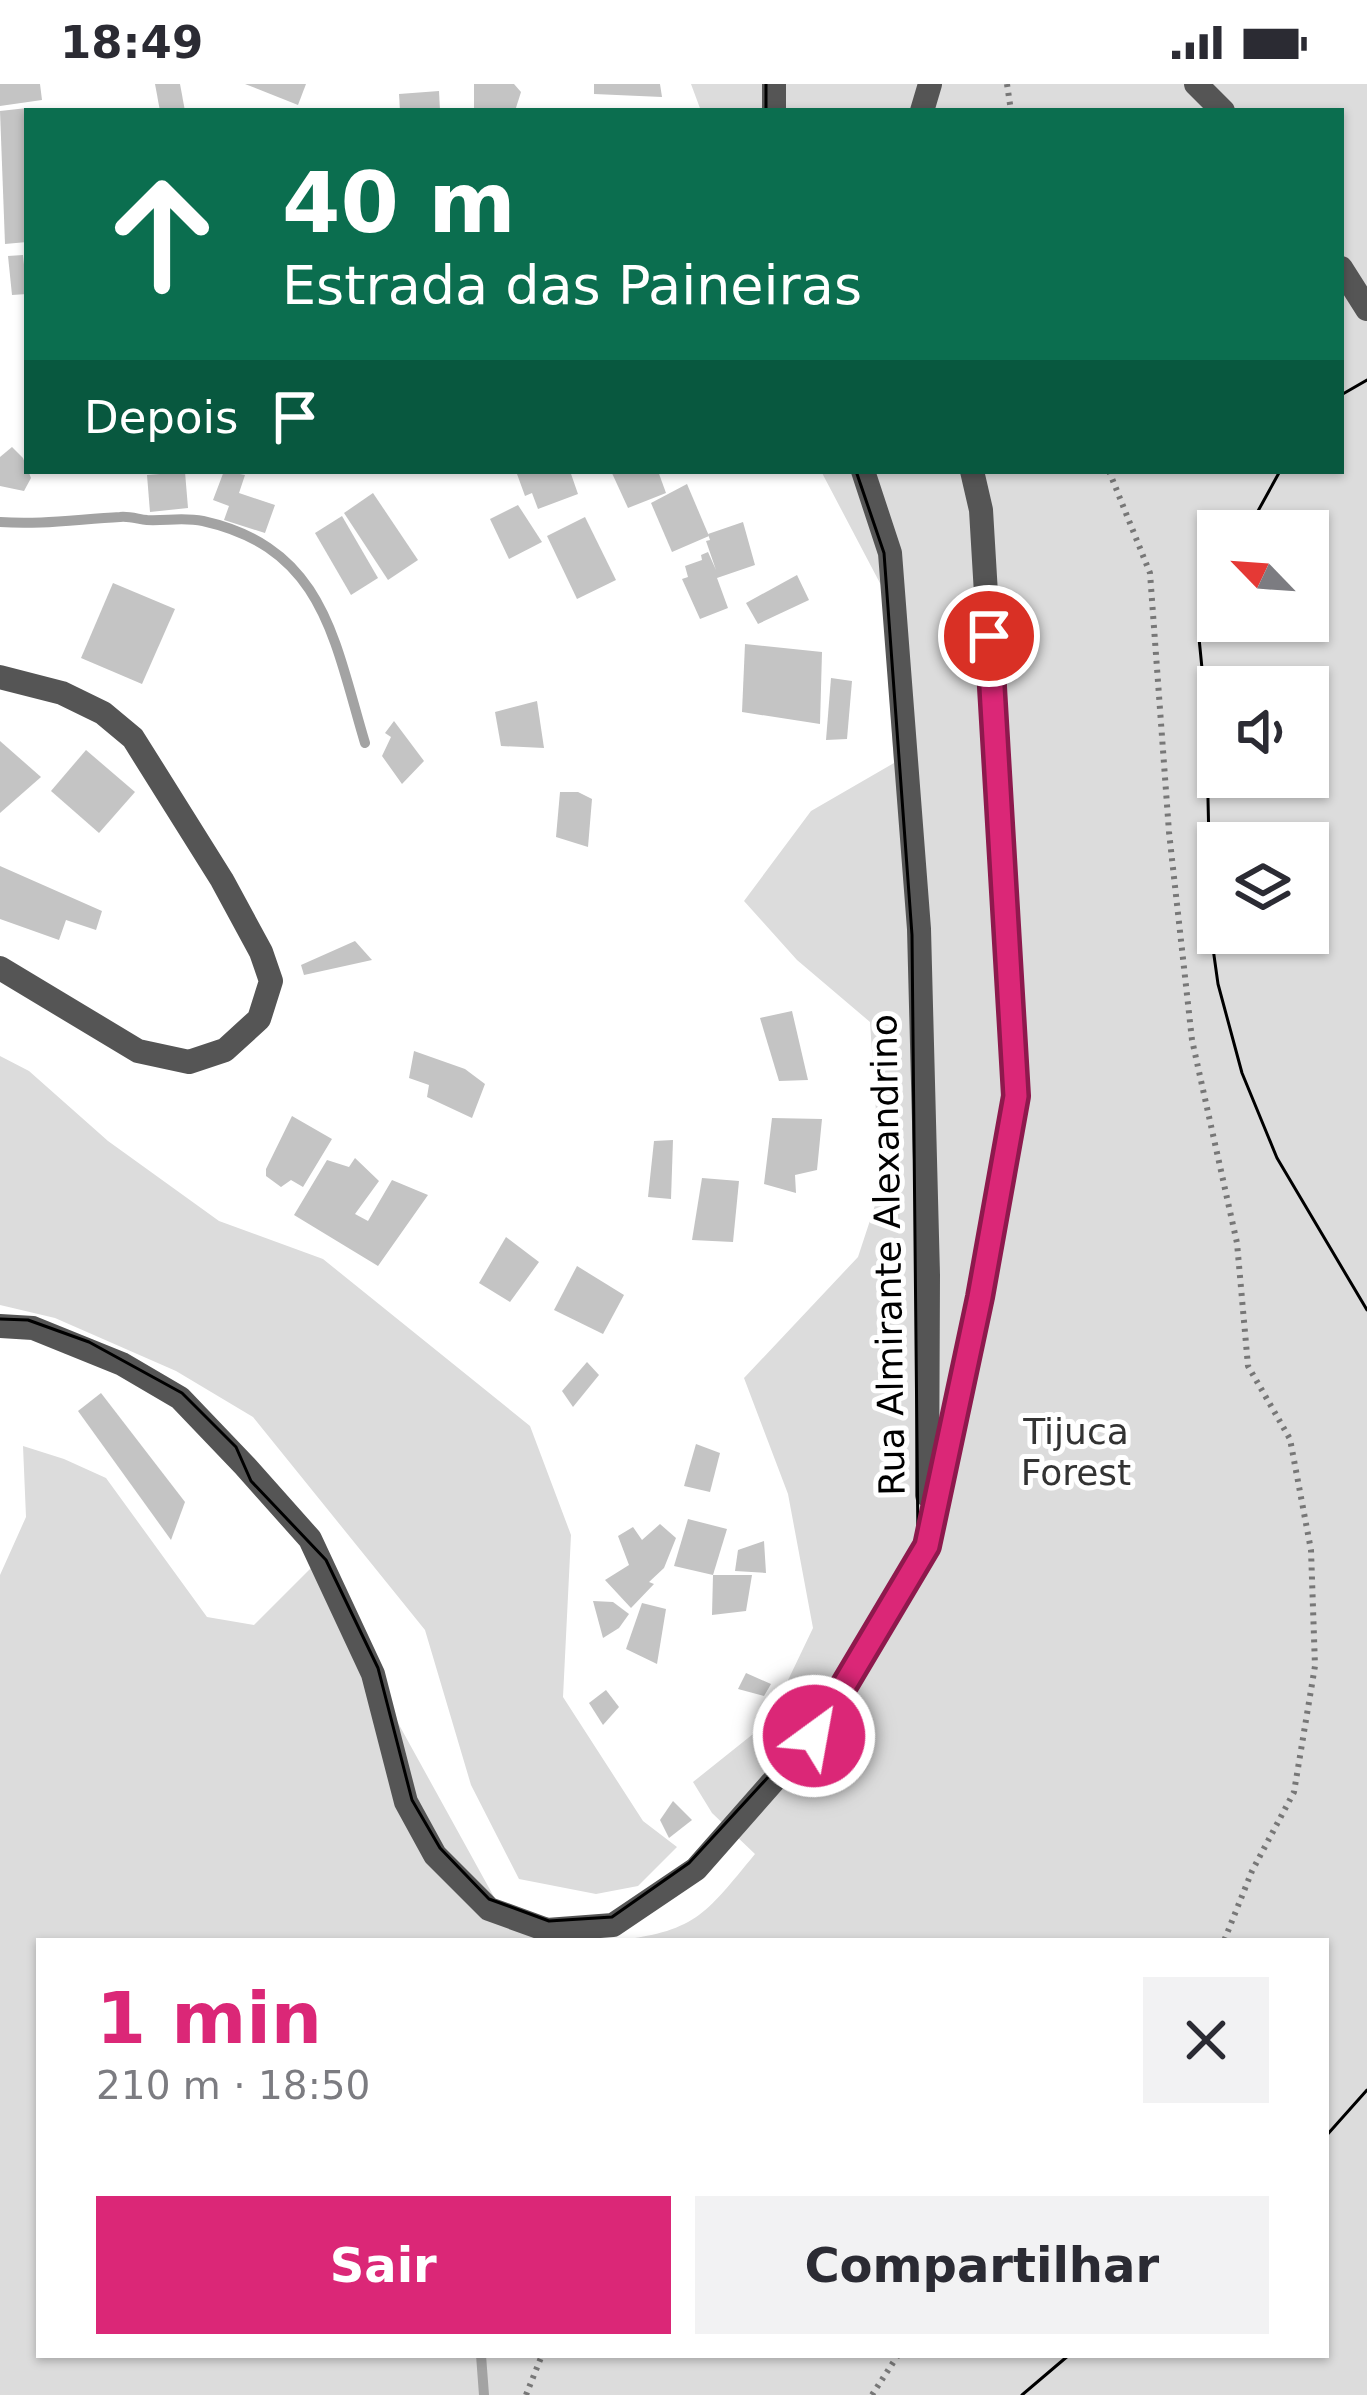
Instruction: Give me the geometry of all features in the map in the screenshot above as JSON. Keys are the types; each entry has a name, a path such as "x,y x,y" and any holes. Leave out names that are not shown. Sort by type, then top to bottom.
{"street":[{"path":"1196,84 1220,108"},
{"path":"1344,273 1367,310"},
{"name":"Rua Almirante Alexandrino","path":"0,1326 33,1328 59,1337 180,1398 310,1538 373,1674 406,1802 435,1855 489,1909 548,1930 614,1925 697,1869 814,1736 927,1546 928,1275 920,929 890,553 863,474"},
{"path":"927,1546 980,1297 1016,1096 981,510 973,474"},
{"path":"0,676 62,693 103,713 133,738 222,880 272,981 259,1019 226,1050 189,1062 138,1051 0,968"}],"path":[{"path":"1110,474 1150,573 1169,832 1192,1040 1238,1243 1248,1366 1290,1439 1311,1550 1316,1666 1294,1792 1252,1871 1225,1938"},
{"path":"526,2395 541,2358"},
{"path":"872,2395 896,2358"}],"green space":[{"name":"Tijuca Forest","path":"691,84 1367,84 1367,2395 0,2395 0,1575 26,1517 23,1446 106,1478 207,1617 254,1625 312,1567 510,1926 550,1938 36,1938 36,2358 1329,2358 1329,1938 633,1938 696,1917 755,1854 712,1813 693,1782 768,1722 813,1628 788,1494 744,1378 858,1257 881,1187 870,1022 797,960 744,901 811,811 894,763 882,587 823,474 1344,474 1344,108 700,108"},
{"path":"0,1056 29,1071 108,1141 219,1221 323,1259 530,1426 571,1535 563,1697 643,1821 677,1847 638,1886 596,1894 519,1879 471,1785 425,1630 253,1417 176,1371 55,1318 0,1305"}],"building":[{"path":"0,84 40,84 42,100 0,106"},
{"path":"155,84 180,84 184,108 159,108"},
{"path":"245,84 306,84 298,105"},
{"path":"474,84 514,84 521,92 516,108 474,108"},
{"path":"594,84 660,84 662,97 594,94"},
{"path":"439,91 440,108 400,108 399,94"},
{"path":"24,108 24,242 5,244 0,111"},
{"path":"23,255 24,294 12,295 8,256"},
{"path":"12,447 23,458 24,474 31,478 24,491 0,486 0,457"},
{"path":"185,474 188,508 150,512 147,475"},
{"path":"223,474 240,474 245,475 239,493 275,505 265,533 224,520 229,506 213,500"},
{"path":"517,474 571,474 578,494 538,509 532,493 525,496"},
{"path":"612,474 659,474 666,493 628,508"},
{"path":"687,484 709,536 672,552 651,503"},
{"path":"373,493 418,560 388,580 344,513"},
{"path":"518,505 542,542 509,559 490,519"},
{"path":"342,516 378,578 351,595 315,533"},
{"path":"585,517 616,580 577,599 547,536"},
{"path":"743,522 755,565 717,578 728,608 700,619 682,579 688,577 685,566 702,560 701,555 708,552 716,570 708,534"},
{"path":"797,575 809,600 758,624 746,603"},
{"path":"113,583 175,609 142,684 81,658"},
{"path":"745,644 822,652 820,724 742,712"},
{"path":"831,678 852,681 847,739 826,740"},
{"path":"537,701 544,748 501,746 495,712"},
{"path":"394,721 424,761 402,784 382,756 391,737 385,733"},
{"path":"0,741 41,777 0,813"},
{"path":"86,750 135,792 99,833 51,791"},
{"path":"560,792 578,792 592,799 588,847 556,837"},
{"path":"0,866 102,911 96,930 66,920 59,940 0,919"},
{"path":"355,941 372,960 304,975 301,965"},
{"path":"792,1011 808,1080 779,1081 760,1018"},
{"path":"414,1051 465,1069 485,1084 472,1118 427,1097 429,1085 409,1078"},
{"path":"292,1116 332,1139 303,1187 291,1180 281,1187 266,1176 266,1169"},
{"path":"772,1118 822,1119 817,1170 795,1175 796,1193 764,1184"},
{"path":"673,1140 671,1199 648,1197 654,1141"},
{"path":"355,1158 379,1181 355,1214 368,1221 392,1180 428,1195 378,1266 294,1215 327,1160 349,1167"},
{"path":"702,1178 739,1181 733,1242 692,1240"},
{"path":"506,1237 539,1262 510,1302 479,1283"},
{"path":"577,1266 624,1295 603,1334 554,1310"},
{"path":"587,1362 599,1375 573,1407 562,1391"},
{"path":"101,1393 185,1502 171,1540 78,1411"},
{"path":"696,1444 720,1453 710,1492 684,1486"},
{"path":"688,1519 727,1529 713,1575 674,1566"},
{"path":"660,1524 676,1538 664,1568 649,1582 654,1584 631,1608 605,1580 629,1565 618,1536 633,1527 642,1540"},
{"path":"764,1541 766,1573 735,1571 738,1550"},
{"path":"713,1575 752,1575 746,1611 712,1615"},
{"path":"593,1601 613,1602 629,1614 603,1638"},
{"path":"642,1603 666,1609 657,1664 626,1649"},
{"path":"746,1673 771,1684 764,1696 738,1689"},
{"path":"606,1690 619,1707 603,1725 589,1703"},
{"path":"673,1801 692,1820 669,1838 660,1820"}],"waterway":[{"path":"0,522 123,517 196,520 243,534 275,553 318,604 344,669 365,743"},
{"path":"481,2358 484,2395"}],"tram line":[{"path":"766,84 766,108"},
{"path":"1344,393 1367,380"},
{"path":"0,1319 28,1320 89,1342 182,1393 236,1447 251,1481 326,1560 378,1668 412,1800 440,1848 489,1899 549,1921 612,1917 689,1863 805,1737 918,1544 912,935 884,553 857,474"},
{"path":"1259,510 1278,474"},
{"path":"1199,642 1206,709 1211,934 1218,984 1242,1073 1277,1158 1367,1310"},
{"path":"1329,2133 1367,2090"},
{"path":"1022,2395 1065,2358"}],"route":[{"path":"814,1736 927,1546 980,1297 1016,1096 989,636"}]}
